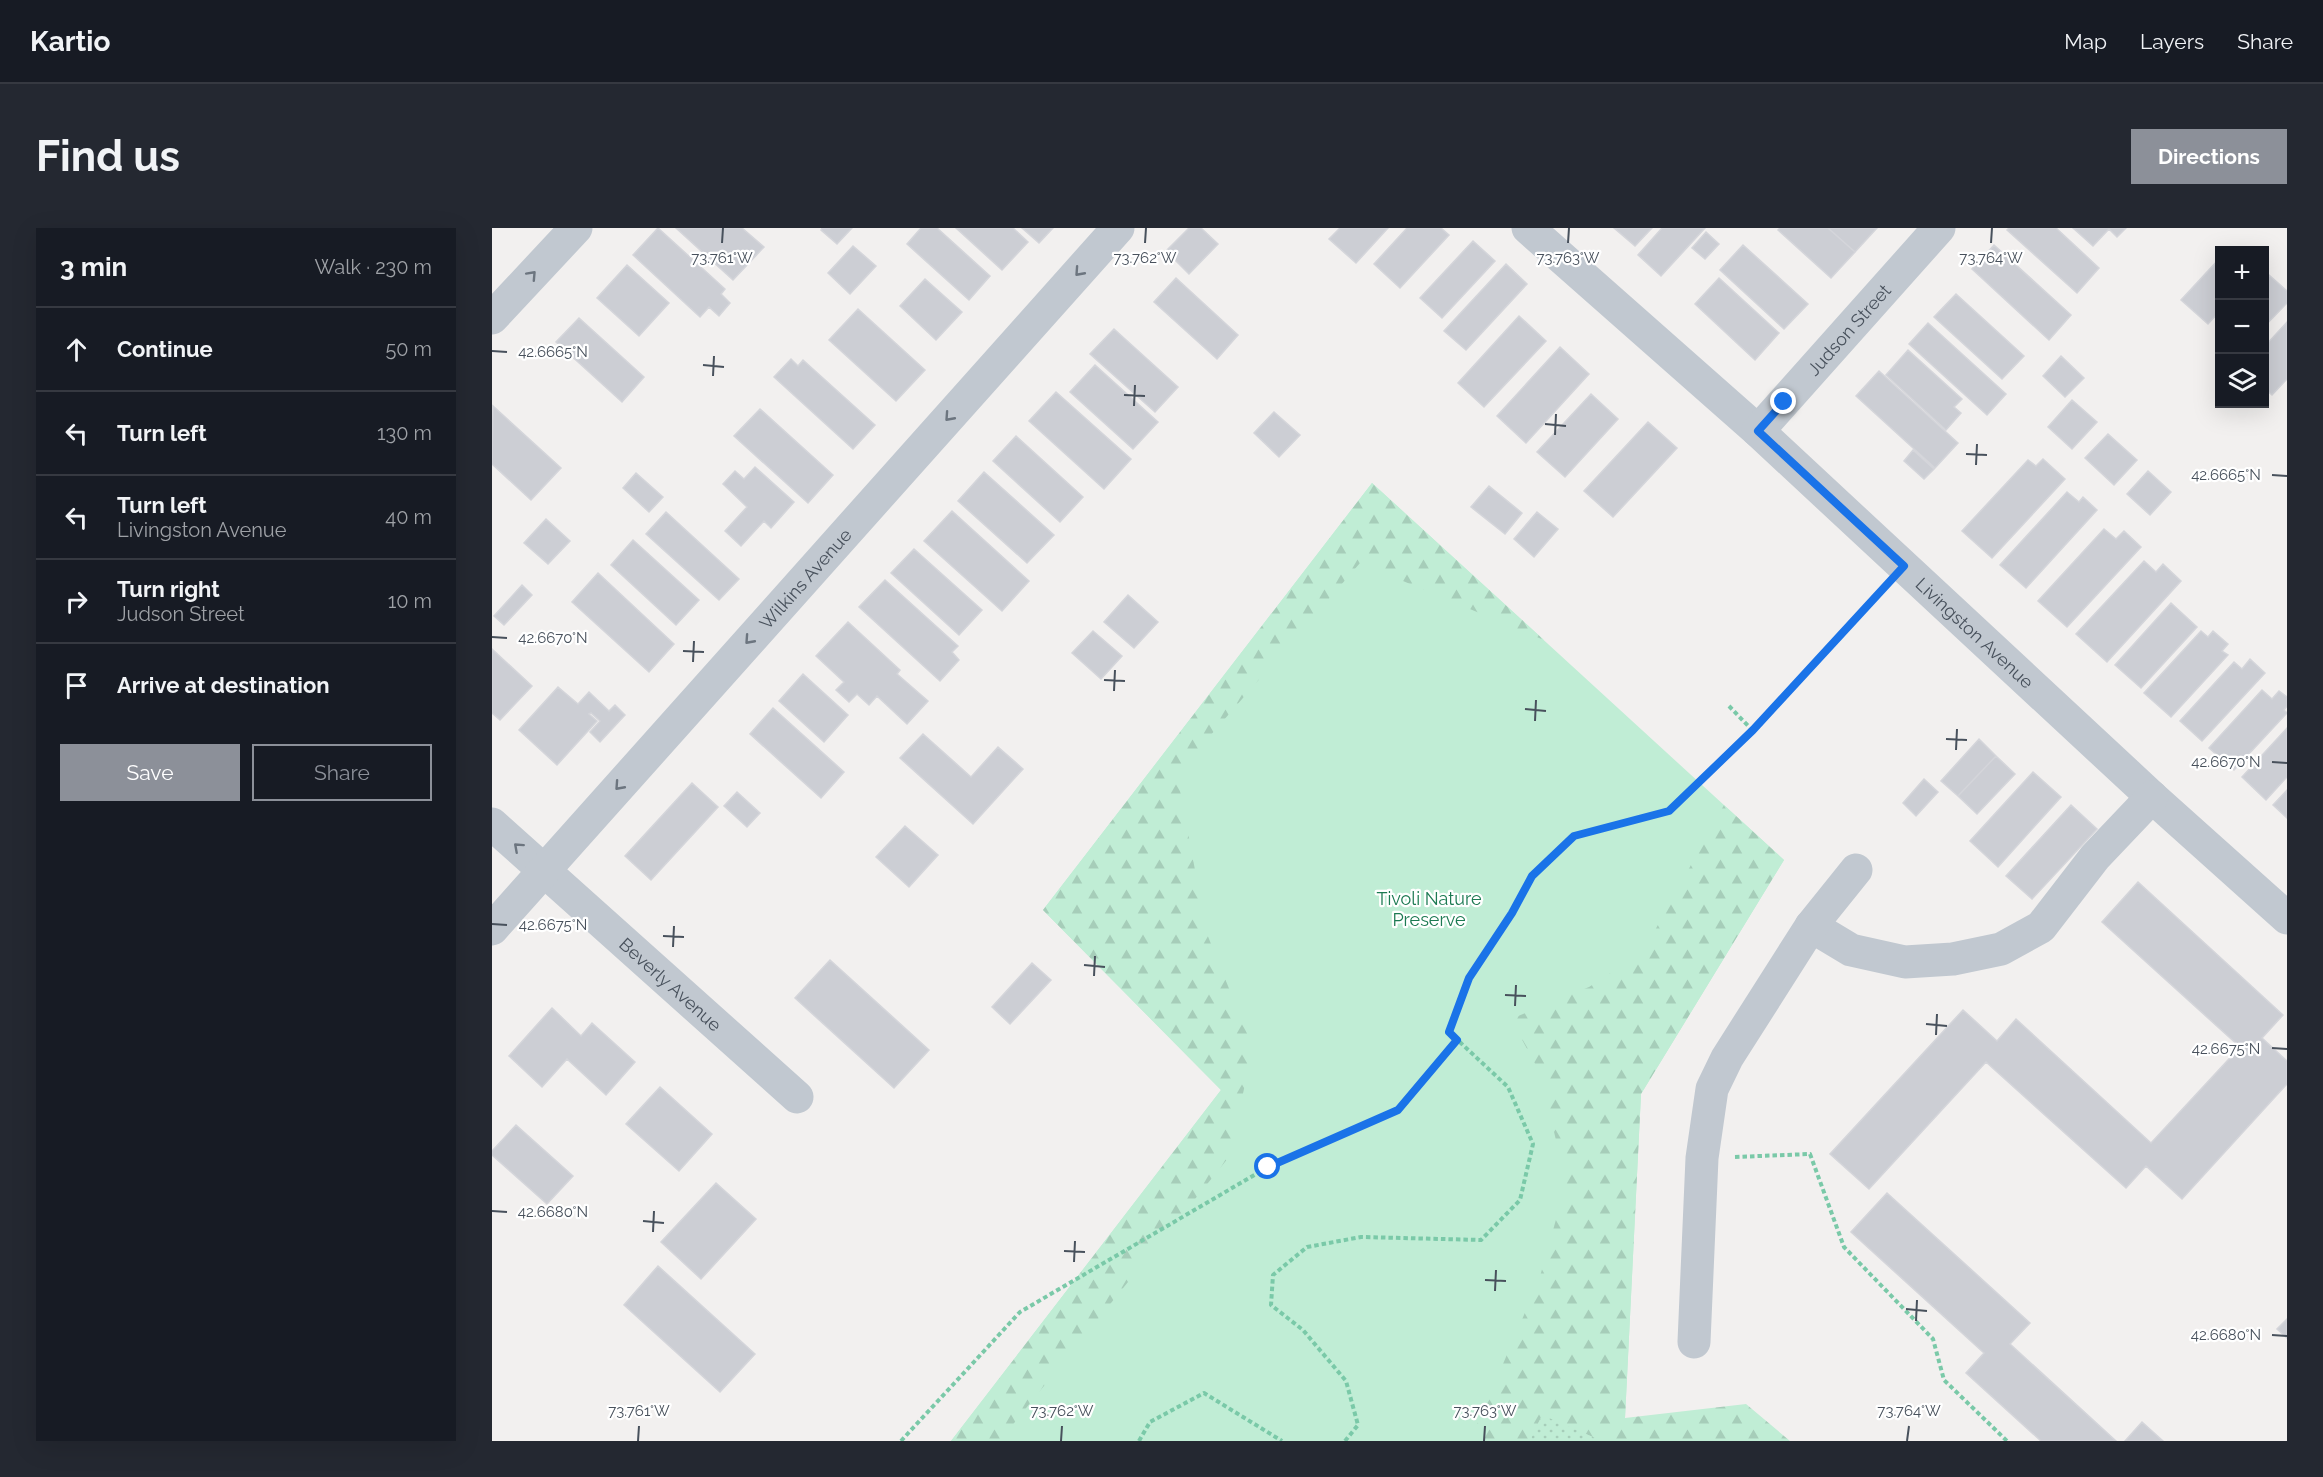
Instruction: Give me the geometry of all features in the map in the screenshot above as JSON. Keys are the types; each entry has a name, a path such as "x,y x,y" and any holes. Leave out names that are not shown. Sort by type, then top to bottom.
{"street":[{"path":"492,318 576,228"},
{"name":"Wilkins Avenue","path":"492,928 1118,228"},
{"name":"Livingston Avenue","path":"1528,228 1758,431 2152,797 2287,918"},
{"name":"Judson Street","path":"1758,431 1932,231"},
{"path":"1811,926 1851,950 1905,962 1953,959 2001,949 2041,927 2095,856 2152,797"},
{"name":"Beverly Avenue","path":"492,824 797,1096"},
{"path":"1694,1342 1702,1158 1712,1089 1727,1058 1811,926 1856,870"}],"path":[{"path":"1345,1441 1358,1425 1346,1382 1303,1330 1271,1305 1273,1275 1307,1247 1361,1237 1482,1240 1520,1200 1533,1144 1508,1087 1449,1032 1469,978 1512,913 1532,876 1574,836 1669,811 1753,730 1904,566"},
{"path":"1729,706 1753,730"},
{"path":"901,1441 1020,1312 1268,1167 1398,1110 1457,1040"},
{"path":"1702,1158 1810,1154 1844,1247 1933,1339 1944,1380 2007,1441"},
{"path":"1139,1441 1150,1422 1204,1393 1282,1441"}],"green space":[{"name":"Tivoli Nature Preserve","path":"1372,483 1784,860 1641,1094 1625,1418 1673,1441 951,1441 1221,1090 1043,910"},
{"path":"1372,483 1544,640 1360,563 1177,774 1207,934 1253,1048 1229,1157 1006,1433 1006,1441 951,1441 1221,1090 1043,910"},
{"path":"1724,805 1784,860 1641,1094 1625,1418 1746,1404 1790,1441 1602,1441 1542,1415 1530,1441 1470,1441 1539,1280 1566,1184 1541,1075 1511,1019 1589,987 1643,952"},
{"path":"1542,1415 1602,1441 1530,1441"}],"building":[{"path":"658,228 725,289 721,294 730,303 719,316 709,307 700,317 633,255"},
{"path":"676,228 742,228 764,247 733,280"},
{"path":"822,228 852,228 837,244 821,230"},
{"path":"921,228 937,228 990,276 969,300 907,244"},
{"path":"956,228 1013,228 1028,242 1002,270"},
{"path":"1022,228 1053,228 1039,243"},
{"path":"1189,228 1201,228 1218,244 1189,274 1166,251"},
{"path":"1340,228 1388,228 1356,263 1329,239"},
{"path":"1407,228 1441,228 1449,235 1400,288 1374,264"},
{"path":"1614,228 1652,228 1635,246"},
{"path":"1662,228 1705,228 1661,276 1638,255"},
{"path":"1780,228 1828,228 1855,252 1831,278 1778,230"},
{"path":"1828,228 1877,228 1855,252"},
{"path":"2009,228 2056,228 2099,268 2077,293 2007,230"},
{"path":"2073,228 2126,228 2117,237 2109,229 2093,246"},
{"path":"1706,232 1719,244 1705,259 1692,248"},
{"path":"1473,241 1495,261 1442,318 1420,298"},
{"path":"1743,245 1808,304 1784,329 1720,270"},
{"path":"1994,245 2071,315 2049,340 1972,269"},
{"path":"853,246 876,266 850,294 828,273"},
{"path":"2215,263 2215,316 2208,324 2181,300"},
{"path":"1506,264 1527,284 1466,350 1444,331"},
{"path":"627,265 669,303 639,336 597,298"},
{"path":"2269,275 2287,291 2287,303 2269,322"},
{"path":"1176,278 1238,335 1217,359 1154,302"},
{"path":"1719,278 1779,333 1755,360 1695,304"},
{"path":"925,279 962,312 936,340 900,306"},
{"path":"1956,294 2024,356 2002,379 1934,317"},
{"path":"858,309 925,370 896,401 829,340"},
{"path":"1519,316 1546,341 1484,407 1458,383"},
{"path":"579,318 644,377 622,402 556,342"},
{"path":"2287,322 2287,379 2272,395 2269,392 2269,342"},
{"path":"1928,323 2006,394 1987,415 1909,344"},
{"path":"1114,329 1178,387 1155,412 1090,354"},
{"path":"1560,347 1589,374 1526,443 1497,416"},
{"path":"1908,350 1962,399 1954,407 1961,413 1946,430 1886,375"},
{"path":"2061,356 2084,378 2065,397 2043,376"},
{"path":"791,359 798,366 803,360 875,425 853,449 774,377"},
{"path":"1095,365 1158,422 1133,449 1070,392"},
{"path":"1879,371 1958,443 1935,468 1856,396"},
{"path":"1056,392 1131,459 1104,489 1029,421"},
{"path":"1591,394 1618,419 1565,477 1537,452"},
{"path":"2072,400 2097,422 2072,449 2048,427"},
{"path":"493,406 561,468 531,500 492,464"},
{"path":"760,409 833,475 808,503 734,436"},
{"path":"1274,412 1300,435 1279,457 1254,433"},
{"path":"1648,422 1677,448 1613,517 1584,491"},
{"path":"2108,434 2137,460 2114,485 2085,458"},
{"path":"1016,436 1083,497 1060,522 993,461"},
{"path":"1913,450 1934,469 1924,479 1904,461"},
{"path":"2043,459 2065,479 1992,558 1962,531 2028,460 2036,466"},
{"path":"755,467 794,502 771,528 764,521 741,546 725,531 747,507 723,484 735,471 744,479"},
{"path":"2148,471 2171,492 2150,515 2127,494"},
{"path":"984,472 1054,535 1027,563 958,501"},
{"path":"636,473 663,497 649,512 623,488"},
{"path":"1489,486 1522,513 1505,534 1471,507"},
{"path":"2067,492 2079,502 2083,497 2097,510 2026,588 2000,565"},
{"path":"952,511 1029,581 1002,611 924,541"},
{"path":"666,512 739,579 719,600 646,534"},
{"path":"1537,512 1558,529 1534,557 1514,539"},
{"path":"546,519 570,541 548,564 524,543"},
{"path":"2104,529 2116,539 2124,531 2141,547 2067,627 2038,601"},
{"path":"633,540 699,600 676,625 611,565"},
{"path":"914,549 982,610 959,635 891,573"},
{"path":"2144,561 2156,572 2163,564 2181,581 2107,662 2076,634"},
{"path":"598,573 674,644 649,672 572,602"},
{"path":"885,580 958,646 952,652 959,660 940,681 859,607"},
{"path":"522,585 532,595 504,625 494,616"},
{"path":"1128,595 1158,622 1134,648 1104,622"},
{"path":"2171,603 2197,627 2141,688 2115,665"},
{"path":"848,622 900,670 897,674 928,701 907,724 877,696 869,705 857,694 849,702 836,690 844,682 816,656"},
{"path":"1093,631 1122,656 1101,679 1072,653"},
{"path":"2201,631 2208,637 2213,631 2228,644 2222,651 2228,655 2171,717 2144,693"},
{"path":"492,649 532,686 500,720 492,713"},
{"path":"2250,659 2265,673 2202,741 2180,721 2234,662 2242,669"},
{"path":"803,674 848,715 824,742 779,701"},
{"path":"558,687 578,704 589,692 609,711 615,705 625,715 600,742 590,732 600,721 591,713 589,714 597,721 557,765 519,730"},
{"path":"2262,690 2272,699 2279,691 2287,697 2287,706 2284,710 2287,713 2234,770 2209,748"},
{"path":"773,708 844,772 821,798 750,734"},
{"path":"2287,728 2287,777 2266,800 2242,777"},
{"path":"923,734 971,777 998,747 1023,769 973,824 900,758"},
{"path":"1979,739 1996,756 1958,796 1941,781"},
{"path":"1996,756 2015,774 1977,814 1958,796"},
{"path":"2033,772 2061,797 1998,867 1970,841"},
{"path":"1924,779 1938,792 1916,816 1903,803"},
{"path":"692,783 718,807 651,880 625,856"},
{"path":"2287,790 2287,818 2273,805"},
{"path":"737,792 760,813 747,827 724,806"},
{"path":"2071,805 2097,829 2032,899 2006,876"},
{"path":"905,826 938,855 909,887 876,857"},
{"path":"2138,882 2283,1015 2262,1038 2287,1061 2287,1084 2182,1199 2146,1166 2126,1188 1986,1062 1869,1189 1830,1154 1963,1010 1997,1041 2016,1019 2151,1143 2240,1047 2102,922"},
{"path":"830,960 929,1050 894,1088 795,998"},
{"path":"1032,963 1051,980 1010,1024 992,1007"},
{"path":"552,1008 581,1036 592,1023 635,1062 606,1095 567,1059 542,1087 509,1056"},
{"path":"660,1087 712,1134 679,1171 626,1124"},
{"path":"516,1125 573,1176 547,1204 492,1155 492,1151"},
{"path":"716,1183 756,1219 701,1279 661,1242"},
{"path":"1887,1193 2030,1323 2010,1344 2116,1441 2041,1441 1966,1373 1984,1353 1851,1232"},
{"path":"658,1266 755,1354 720,1392 624,1305"},
{"path":"2287,1319 2287,1338 2277,1329"},
{"path":"2142,1422 2163,1441 2125,1441"}],"route":[{"path":"1268,1167 1398,1110 1457,1040 1449,1032 1469,978 1512,913 1532,876 1574,836 1669,811 1753,730 1904,566 1758,431 1784,402"}]}
